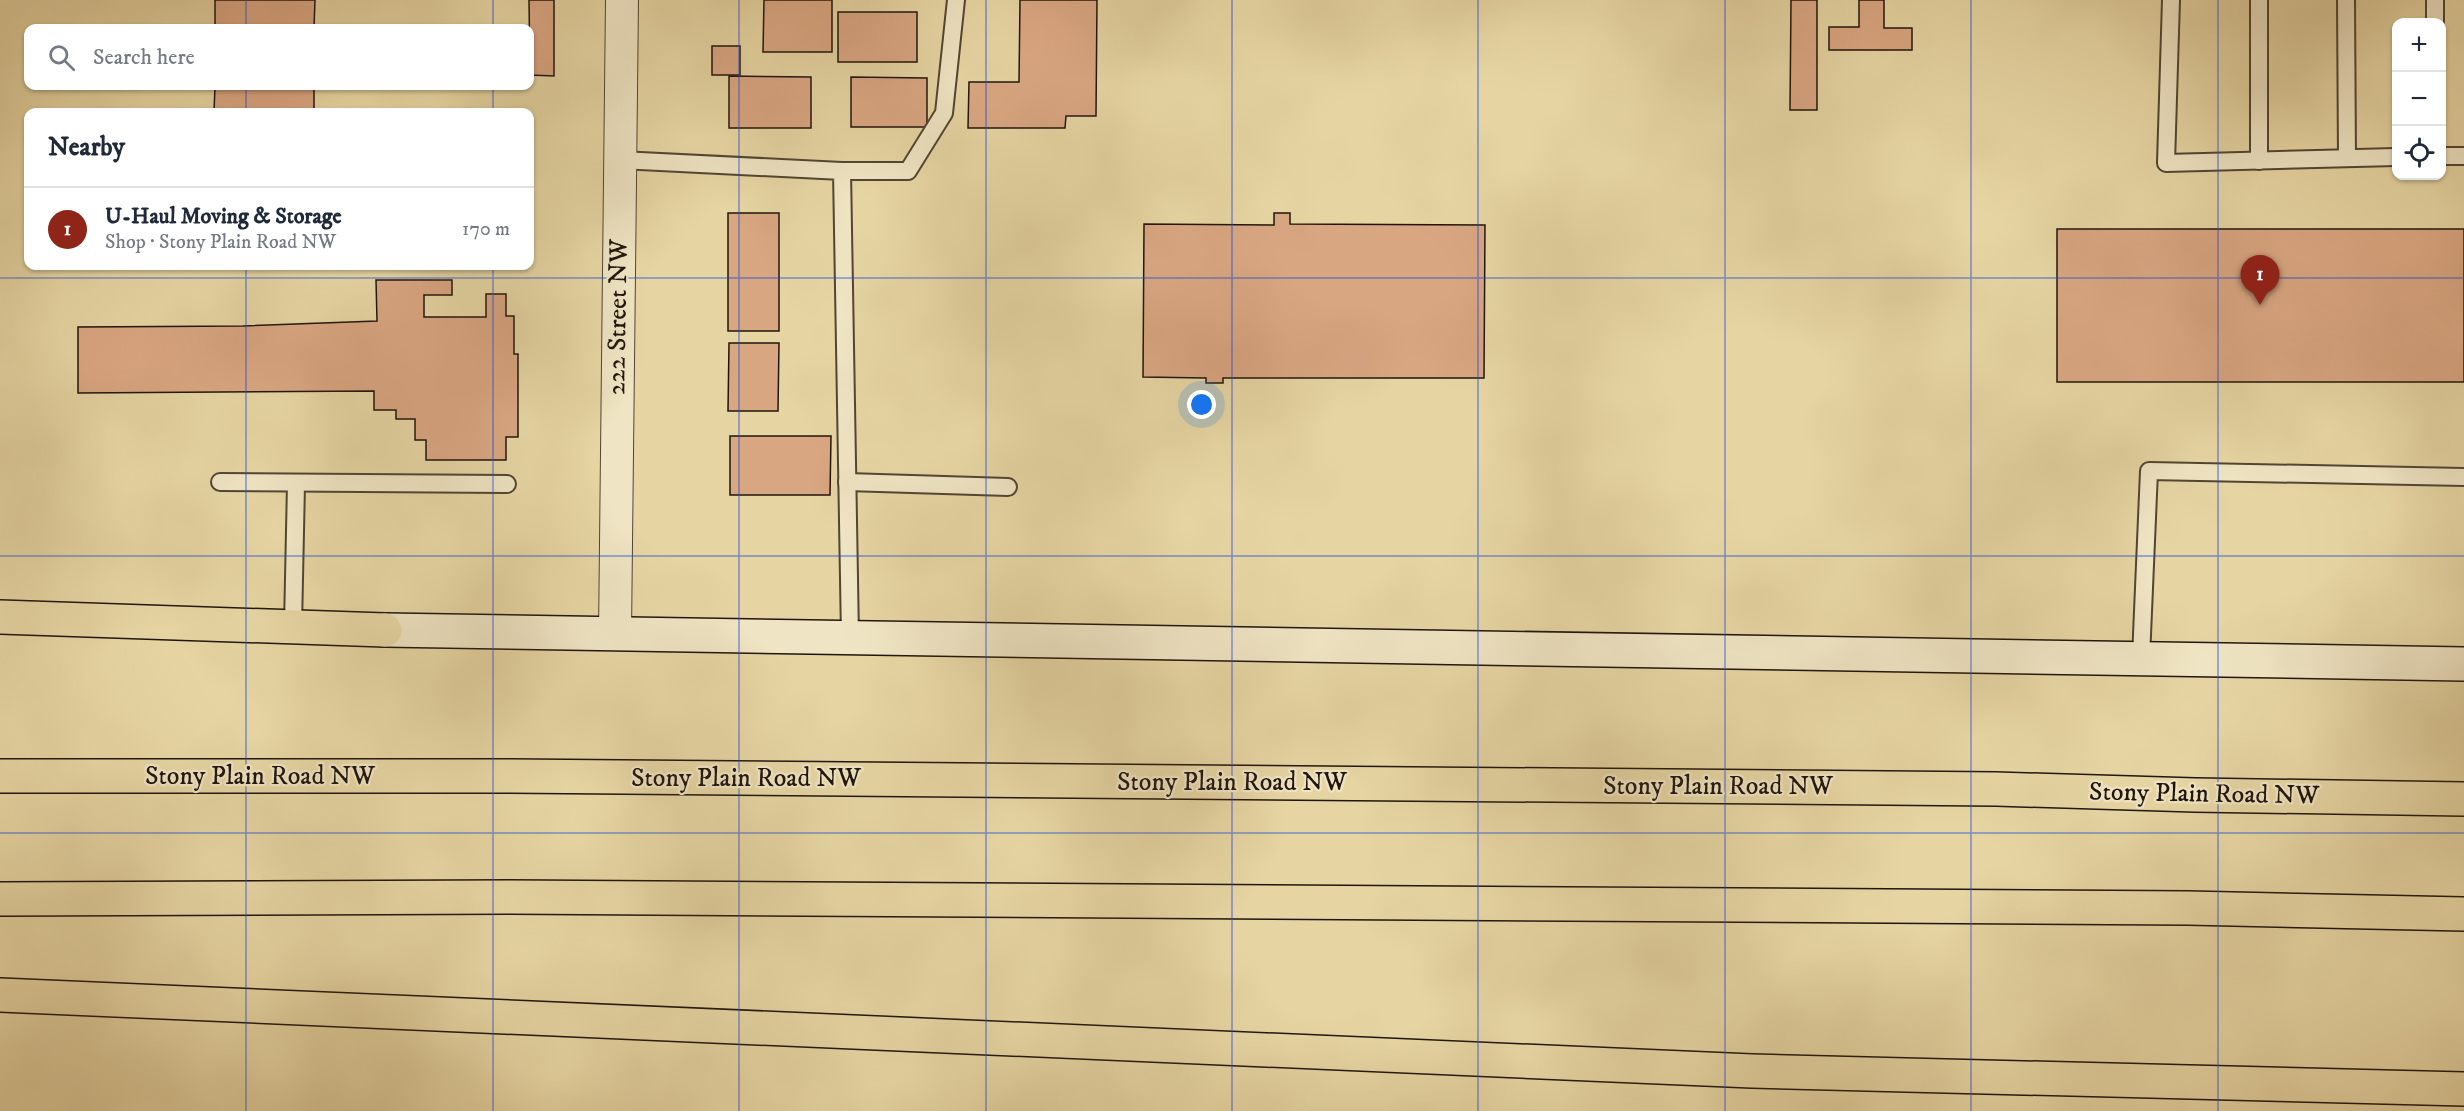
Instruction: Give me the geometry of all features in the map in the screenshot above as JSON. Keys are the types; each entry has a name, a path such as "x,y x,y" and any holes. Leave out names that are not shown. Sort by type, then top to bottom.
{"main road":[{"path":"0,617 385,630 2464,664"},
{"name":"Stony Plain Road NW","path":"0,776 522,776 1984,788 2195,795 2464,799"},
{"path":"0,899 510,897 2188,908 2464,914"},
{"path":"0,995 1728,1070 2464,1089"}],"street":[{"name":"222 Street NW","path":"615,634 622,0"}],"lane":[{"path":"620,160 842,171 908,171 944,113 957,0"},
{"path":"2171,0 2166,163 2392,157"},
{"path":"2259,0 2259,161"},
{"path":"2346,0 2347,159"},
{"path":"2435,0 2435,18"},
{"path":"2446,156 2464,156"},
{"path":"842,171 850,637"},
{"path":"2141,658 2149,471 2464,477"},
{"path":"220,482 507,484"},
{"path":"847,482 1008,487"},
{"path":"293,626 296,484"}],"building":[{"path":"215,0 315,0 314,24 215,24"},
{"path":"529,0 554,0 554,76 534,75 534,24 529,24"},
{"path":"764,0 832,0 832,52 763,52"},
{"path":"1020,0 1097,0 1096,116 1066,116 1065,128 968,128 969,82 1019,82"},
{"path":"1791,0 1817,0 1817,110 1790,110"},
{"path":"1859,0 1884,0 1884,28 1912,28 1912,50 1829,50 1829,27 1859,27"},
{"path":"838,12 917,12 917,62 838,62"},
{"path":"712,46 740,46 740,75 712,75"},
{"path":"729,76 811,77 811,128 729,128"},
{"path":"851,77 927,78 927,127 851,127"},
{"path":"215,90 314,90 314,108 214,108"},
{"path":"728,213 779,213 779,331 728,331"},
{"path":"1274,213 1290,213 1290,224 1485,225 1484,378 1223,378 1223,383 1206,383 1206,378 1143,377 1144,224 1274,225"},
{"path":"2057,229 2464,229 2464,382 2057,382"},
{"path":"376,280 452,280 452,295 424,295 424,317 486,317 486,294 506,294 506,316 514,316 514,354 518,354 518,437 506,437 506,460 426,460 426,440 415,440 415,419 396,419 396,410 374,410 374,391 78,393 78,327 243,326 377,321"},
{"path":"729,343 779,343 778,411 728,411"},
{"path":"730,436 831,436 830,495 730,495"}],"place":[{"name":"U-Haul Moving & Storage","path":"2260,305"}]}
